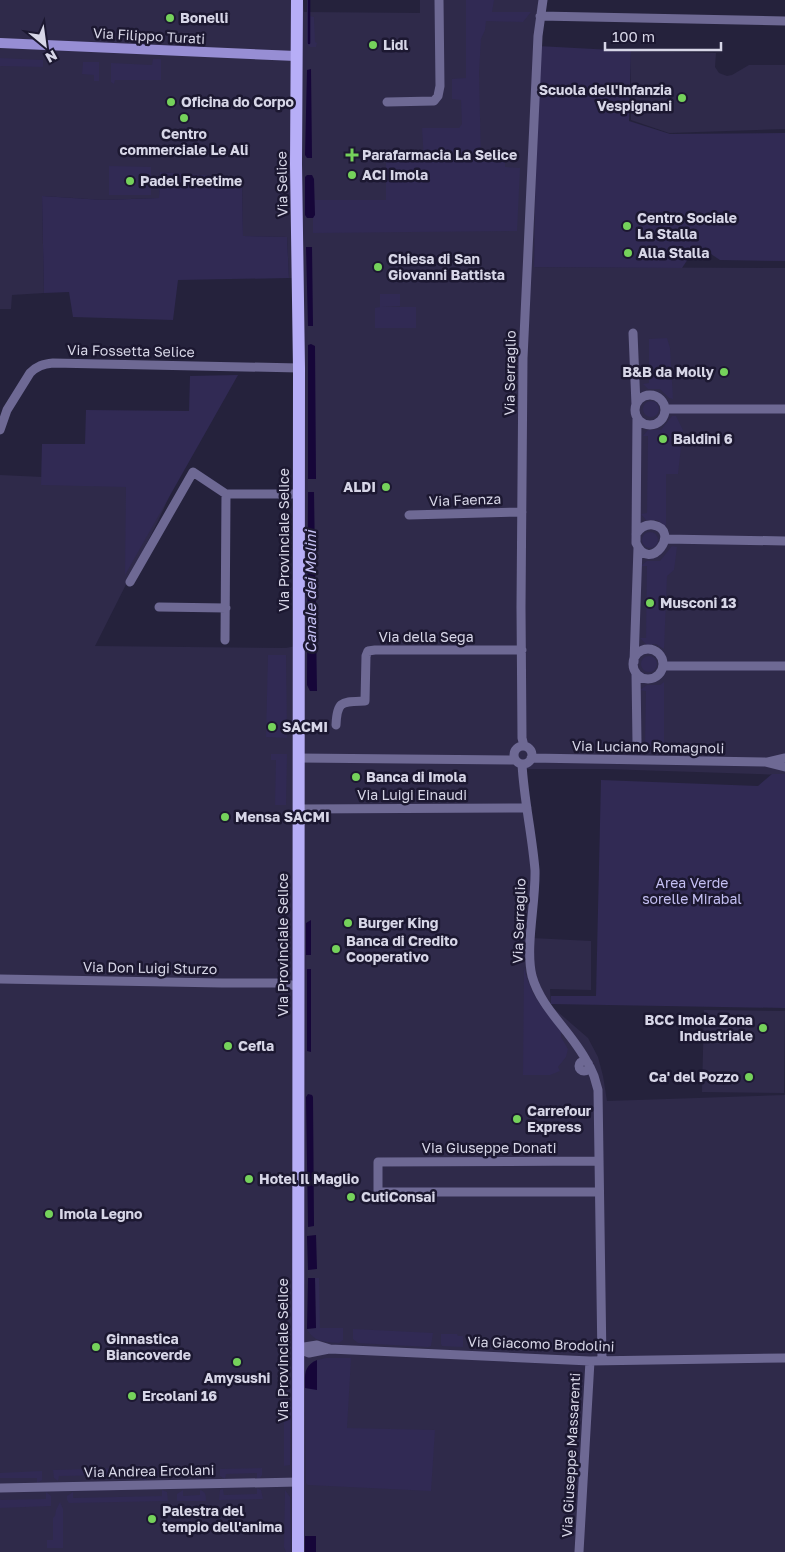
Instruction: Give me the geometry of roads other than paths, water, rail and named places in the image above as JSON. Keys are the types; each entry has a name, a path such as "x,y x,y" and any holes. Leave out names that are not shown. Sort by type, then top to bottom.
{"main road":[{"name":"Via Selice","path":"297,0 299,368"},
{"name":"Via Filippo Turati","path":"0,43 296,56"},
{"name":"Via Provinciale Selice","path":"298,1552 298,1363 302,1346 298,986 299,368"}],"street":[{"path":"388,102 434,101 438,96 440,86 439,0"},
{"name":"Via Serraglio","path":"532,758 531,750 524,746 522,738 523,358 540,16 543,0"},
{"path":"540,16 785,21"},
{"path":"633,333 637,417 636,543 638,548 634,662 636,673 637,743"},
{"name":"Via Fossetta Selice","path":"0,430 8,410 30,373 42,364 299,368"},
{"path":"636,405 641,397 655,395 663,400 666,410 662,419 654,424 644,424 637,417"},
{"path":"666,410 785,409"},
{"path":"130,582 193,472 226,494 299,494"},
{"path":"225,640 226,494"},
{"name":"Via Faenza","path":"408,515 522,512"},
{"path":"636,534 643,526 653,525 661,530 665,539 662,548 654,554 645,553 638,548"},
{"path":"665,539 785,541"},
{"path":"159,606 226,608"},
{"path":"634,662 639,653 648,649 658,652 663,661 663,666 654,678 644,678 636,673"},
{"name":"Via della Sega","path":"336,725 336,710 338,706 348,701 365,701 366,656 368,652 375,650 522,650"},
{"path":"663,666 785,666"},
{"path":"519,762 514,752 524,746"},
{"path":"298,758 527,763 532,758"},
{"name":"Via Luciano Romagnoli","path":"532,758 765,762 785,758"},
{"name":"Via Serraglio","path":"519,762 534,868 535,895 530,950 532,976 543,1000 577,1044 596,1085 599,1161"},
{"name":"Via Luciano Romagnoli","path":"765,762 785,767"},
{"name":"Via Luigi Einaudi","path":"298,809 526,808"},
{"name":"Via Don Luigi Sturzo","path":"0,979 278,983 298,986"},
{"path":"599,1161 602,1361"},
{"name":"Via Giuseppe Donati","path":"599,1161 378,1162 378,1192 599,1192"},
{"name":"Via Giacomo Brodolini","path":"302,1346 317,1345 330,1349 602,1361 785,1358"},
{"name":"Via Giuseppe Massarenti","path":"579,1552 590,1360"},
{"name":"Via Andrea Ercolani","path":"0,1488 298,1482"}],"water":[{"path":"311,69 312,158 307,158 305,155 307,70"},
{"path":"312,175 314,179 315,215 313,218 307,218 305,215 305,177"},
{"path":"306,247 312,247 313,326 308,326"},
{"path":"308,345 315,346 316,479 308,479"},
{"path":"308,492 314,492 317,691 310,691 307,685"},
{"path":"311,920 311,955 306,955 306,923"},
{"path":"307,969 311,969 311,1052 307,1051"},
{"path":"308,1094 313,1097 314,1226 308,1227 306,1097"},
{"path":"316,1235 317,1269 308,1270 307,1236"},
{"path":"308,1278 315,1278 316,1328 307,1329"},
{"path":"317,1360 317,1390 305,1388 307,1368 312,1362"},
{"path":"305,1536 316,1536 316,1552 305,1552"}],"waterway":[{"name":"Canale dei Molini","path":"309,0 309,43"}],"place":[{"name":"Bonelli","path":"170,18"},
{"name":"Lidl","path":"373,45"},
{"name":"Scuola dell'Infanzia Vespignani","path":"682,98"},
{"name":"Oficina do Corpo","path":"171,102"},
{"name":"Centro commerciale Le Ali","path":"184,118"},
{"name":"Parafarmacia La Selice","path":"352,155"},
{"name":"ACI Imola","path":"352,175"},
{"name":"Padel Freetime","path":"130,181"},
{"name":"Centro Sociale La Stalla","path":"627,226"},
{"name":"Alla Stalla","path":"628,253"},
{"name":"Chiesa di San Giovanni Battista","path":"378,267"},
{"name":"B&B da Molly","path":"724,372"},
{"name":"Baldini 6","path":"663,439"},
{"name":"ALDI","path":"386,487"},
{"name":"Musconi 13","path":"650,603"},
{"name":"SACMI","path":"272,727"},
{"name":"Banca di Imola","path":"356,777"},
{"name":"Mensa SACMI","path":"225,817"},
{"name":"Burger King","path":"348,923"},
{"name":"Banca di Credito Cooperativo","path":"336,949"},
{"name":"BCC Imola Zona Industriale","path":"763,1028"},
{"name":"Cefla","path":"228,1046"},
{"name":"Ca' del Pozzo","path":"749,1077"},
{"name":"Carrefour Express","path":"517,1119"},
{"name":"Hotel Il Maglio","path":"249,1179"},
{"name":"CutiConsai","path":"351,1197"},
{"name":"Imola Legno","path":"49,1214"},
{"name":"Ginnastica Biancoverde","path":"96,1347"},
{"name":"Amysushi","path":"237,1362"},
{"name":"Ercolani 16","path":"132,1396"},
{"name":"Palestra del tempio dell'anima","path":"152,1519"}],"park label":[{"name":"Area Verde sorelle Mirabal","path":"692,892"}]}
